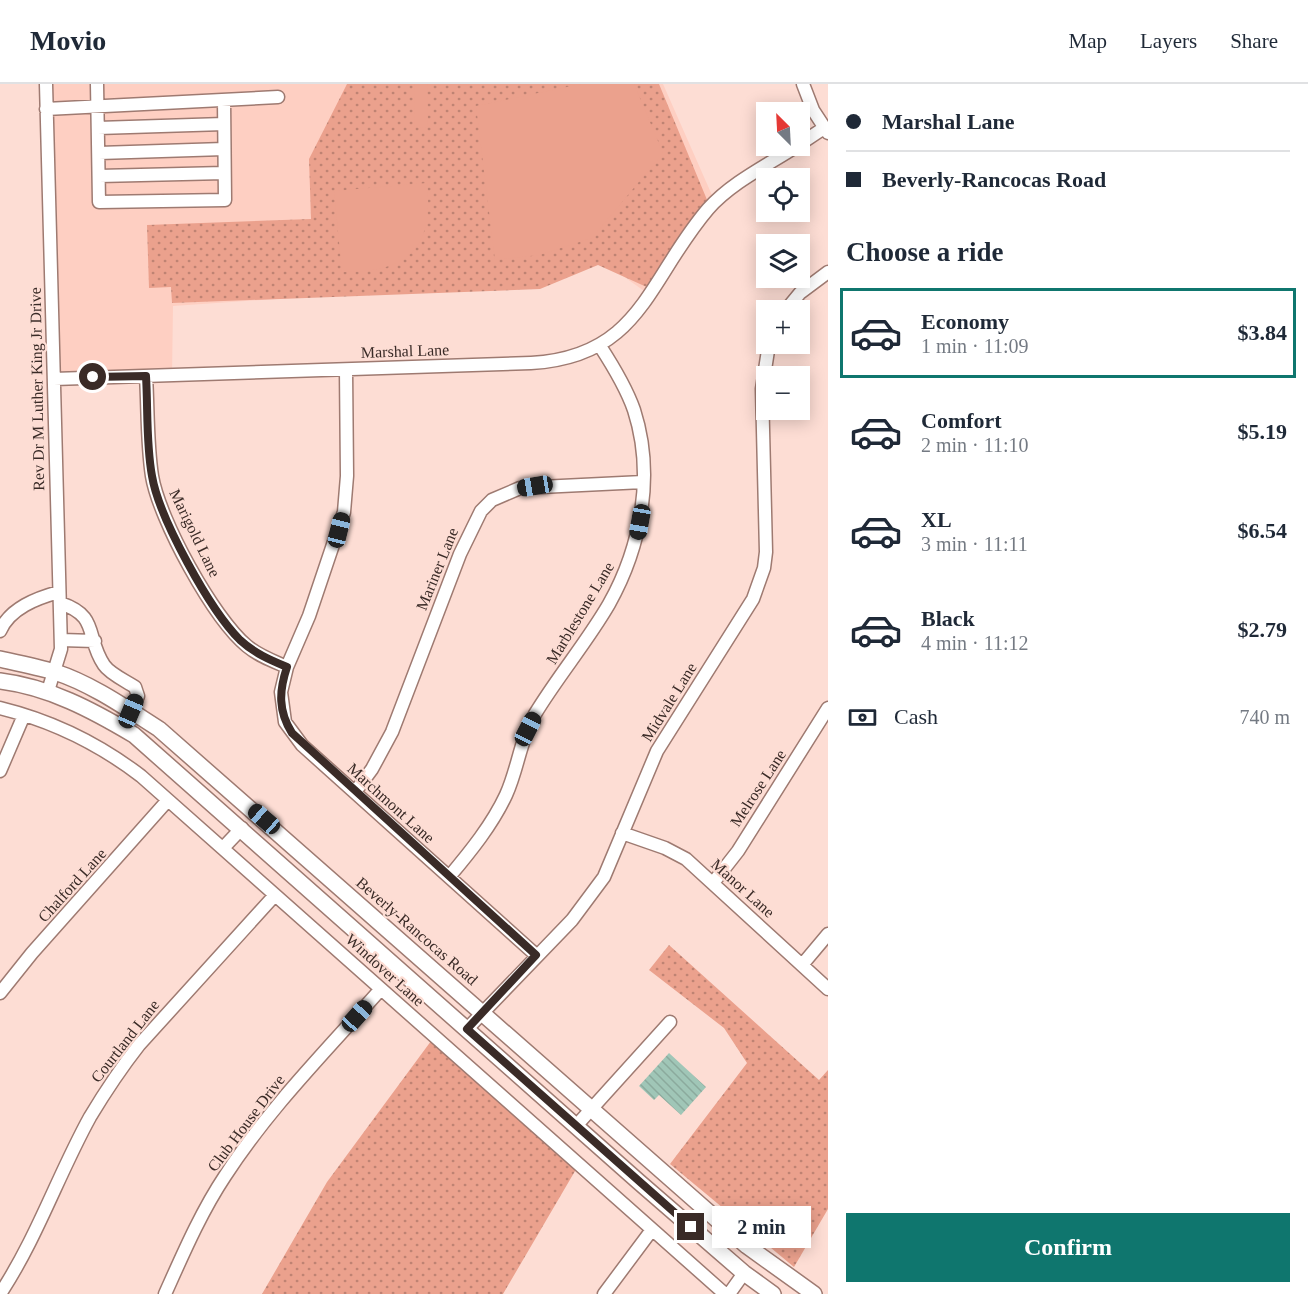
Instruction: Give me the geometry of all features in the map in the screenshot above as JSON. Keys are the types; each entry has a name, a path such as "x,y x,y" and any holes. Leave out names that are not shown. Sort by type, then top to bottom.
{"main road":[{"name":"Beverly-Rancocas Road","path":"0,659 56,673 112,699 159,729 336,882 747,1246 814,1294"},
{"path":"0,681 48,691 97,713 134,735 744,1273 774,1294"},
{"path":"242,828 264,835 308,875 321,881 336,882"}],"street":[{"name":"Rev Dr M Luther King Jr Drive","path":"46,84 61,640 56,673 48,691"},
{"path":"98,84 99,202 225,200 224,100"},
{"path":"803,84 813,110 826,130"},
{"path":"46,109 278,97"},
{"path":"98,128 224,124"},
{"name":"Marshal Lane","path":"810,139 826,130"},
{"path":"99,153 224,149"},
{"name":"Marshal Lane","path":"54,379 548,362 578,356 600,346 630,322 709,209 726,193 782,156"},
{"path":"99,176 224,173"},
{"path":"794,300 800,293 826,279"},
{"name":"Marblestone Lane","path":"449,878 507,794 521,744 536,713 608,605 626,573 637,539 642,482 640,440 634,411 623,385 600,346"},
{"name":"Midvale Lane","path":"467,1029 584,906 604,877 657,751 753,599 762,575 766,536 763,381 767,354"},
{"name":"Marchmont Lane","path":"346,370 347,476 344,512 309,616 287,667 281,693 285,722 302,745 536,955"},
{"name":"Marigold Lane","path":"146,376 152,475 161,506 175,536 230,628 257,653 287,667"},
{"name":"Mariner Lane","path":"355,792 372,769 392,732 460,554 481,511 492,500 520,488 642,482"},
{"path":"0,630 3,624 21,608 59,597 87,618 105,666 135,687 138,696 131,711"},
{"path":"61,640 95,641"},
{"name":"Windover Lane","path":"0,708 85,738 128,766 275,894 651,1231 727,1294"},
{"name":"Melrose Lane","path":"713,883 738,850 828,708"},
{"path":"0,771 24,715"},
{"name":"Chalford Lane","path":"0,993 32,952 168,800"},
{"path":"223,848 242,828"},
{"name":"Manor Lane","path":"622,833 675,853 713,883 828,989"},
{"name":"Courtland Lane","path":"0,1294 21,1263 82,1132 114,1078 147,1036 275,894"},
{"path":"802,965 828,934"},
{"name":"Club House Drive","path":"165,1294 215,1191 246,1145 280,1102 380,990"},
{"path":"576,1126 670,1022"},
{"path":"604,1294 651,1231"},
{"path":"727,1294 744,1273"}],"shaded area":[{"path":"45,84 663,84 715,202 650,295 590,253 525,282 173,306 172,376 54,379"},
{"path":"347,84 659,84 710,207 651,289 598,265 540,289 172,303 171,287 149,288 147,225 311,219 309,159"},
{"path":"414,84 427,84 428,128 415,127"},
{"path":"581,84 634,84 663,153 592,238 539,255 495,260 476,106"},
{"path":"427,183 426,225 412,253 384,268 342,272 334,191"},
{"path":"669,945 819,1080 828,1070 828,1209 794,1267 670,1164 747,1063 724,1028 649,970"},
{"path":"434,1037 578,1166 503,1294 262,1294 327,1182"}],"building":[{"path":"669,1053 706,1087 681,1115 659,1095 654,1100 639,1086"}],"route":[{"path":"93,377 146,376 152,475 161,506 183,552 222,618 238,638 257,653 287,667 281,693 281,707 285,722 292,733 302,745 536,955 467,1029 691,1227"}]}
